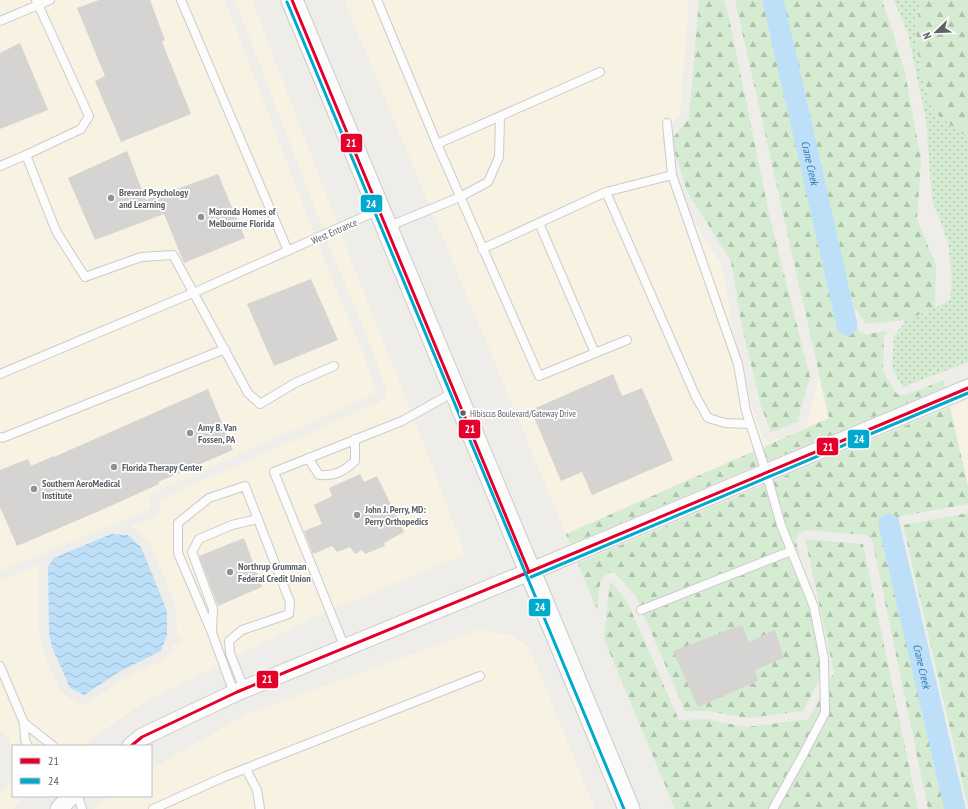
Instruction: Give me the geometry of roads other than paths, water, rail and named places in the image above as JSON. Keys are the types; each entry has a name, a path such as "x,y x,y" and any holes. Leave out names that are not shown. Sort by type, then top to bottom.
{"street":[{"path":"292,0 628,809"},
{"path":"132,745 142,737 239,691 529,572 968,388"},
{"path":"59,809 70,797"}],"lane":[{"path":"0,21 37,2 50,0"},
{"path":"181,0 288,251"},
{"path":"377,0 482,249 539,376 626,340"},
{"path":"0,166 80,129 89,116 37,2"},
{"path":"437,144 600,72"},
{"name":"West Entrance","path":"0,374 193,293 288,251 383,219 460,197 488,182 499,157 500,117"},
{"path":"667,123 672,174 738,364 746,411 766,472 781,525 814,607 824,659 825,713 773,809"},
{"path":"26,155 56,231 85,277 140,257 173,255 248,393 260,404 295,383 334,366"},
{"path":"482,249 606,192 672,174"},
{"path":"606,192 696,397 708,418 725,423 750,424"},
{"path":"539,223 595,352"},
{"path":"0,437 2,438 225,349"},
{"path":"345,648 274,472 402,421 454,392"},
{"path":"308,458 319,476 331,476 336,474 347,469 355,461 355,439"},
{"path":"245,486 290,602 289,614 242,630 229,641 230,653 239,691 212,633 178,553 178,523 208,498 245,486"},
{"path":"212,633 213,609 192,552 199,540 232,525 258,519"},
{"path":"641,610 791,551"},
{"path":"0,666 24,723 25,740 28,745"},
{"path":"153,809 246,769 480,676"},
{"path":"24,723 52,745"},
{"path":"246,769 257,790 260,809"},
{"path":"78,797 82,809"}],"water":[{"path":"111,534 128,535 141,547 167,611 167,635 161,651 119,672 84,695 70,688 52,647 49,633 48,567 54,558"}],"waterway":[{"name":"Crane Creek","path":"773,0 847,325"},
{"name":"Crane Creek","path":"889,524 955,809"}],"place":[{"name":"Brevard Psychology and Learning","path":"111,198"},
{"name":"Maronda Homes of Melbourne Florida","path":"201,217"},
{"name":"Hibiscus Boulevard/Gateway Drive","path":"463,413"},
{"name":"Amy B. Van Fossen, PA","path":"190,433"},
{"name":"Florida Therapy Center","path":"114,467"},
{"name":"Southern AeroMedical Institute","path":"34,489"},
{"name":"John J. Perry, MD: Perry Orthopedics","path":"357,515"},
{"name":"Northrup Grumman Federal Credit Union","path":"230,572"}]}
